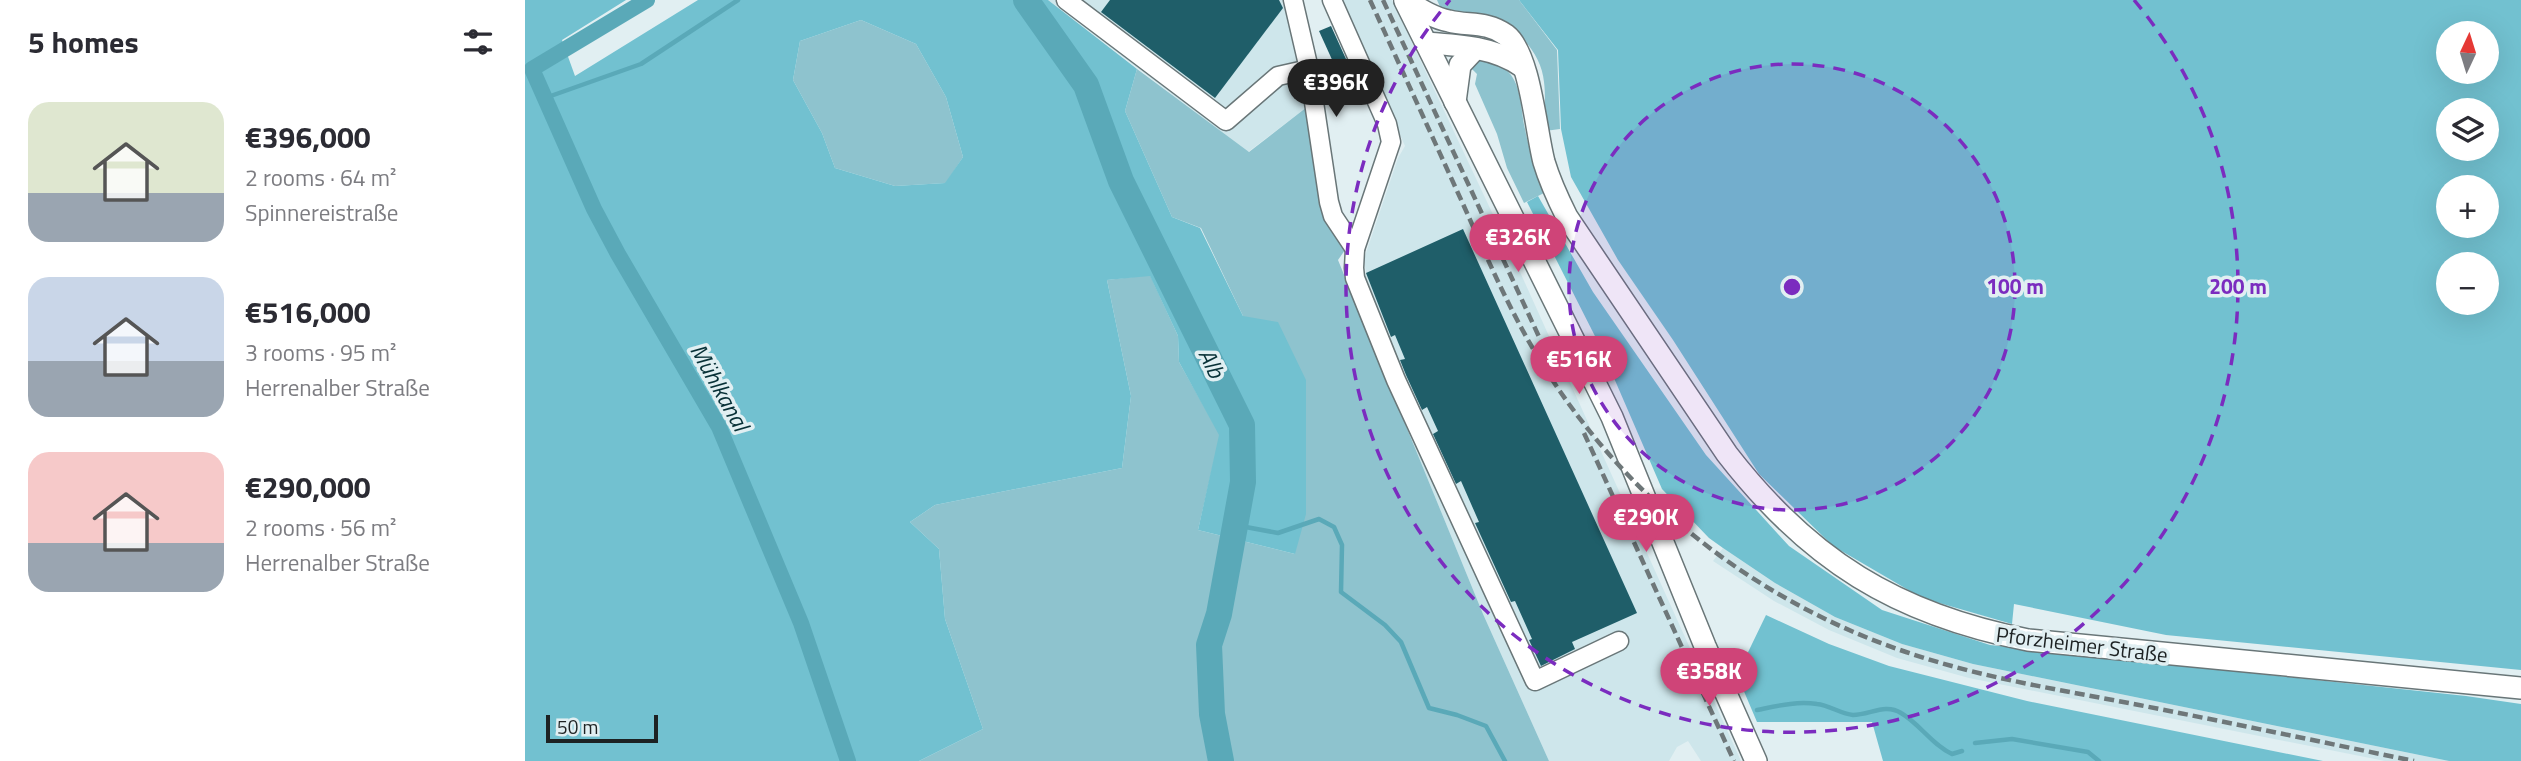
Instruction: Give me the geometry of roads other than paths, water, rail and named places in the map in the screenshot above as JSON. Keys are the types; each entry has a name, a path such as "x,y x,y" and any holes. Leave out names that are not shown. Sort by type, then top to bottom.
{"main road":[{"name":"Pforzheimer Straße","path":"1405,0 1450,22 1486,26 1506,35 1516,46 1531,91 1544,162 1567,217 1727,454 1753,488 1791,527 1847,571 1914,607 1985,632 2028,640 2521,688"},
{"path":"1405,0 1607,407 1705,646 1756,761"},
{"path":"1426,43 1450,22"},
{"path":"1426,43 1500,54 1523,67"},
{"path":"1455,104 1460,65 1475,49"}],"street":[{"path":"1066,0 1226,121 1278,76 1309,69"},
{"path":"1293,0 1309,69 1329,202 1333,216 1355,249"},
{"path":"1332,0 1387,124 1391,142 1355,249 1355,278 1396,380 1535,681 1619,641"}],"waterway":[{"name":"Mühlkanal","path":"647,0 532,69 594,209 719,427 801,623 848,761"},
{"path":"545,98 641,64 738,0"},
{"name":"Alb","path":"1026,0 1086,85 1121,181 1242,425 1243,482 1219,614 1209,645 1212,714 1221,761"},
{"path":"1235,525 1278,533 1319,519 1334,527 1342,545 1341,592 1385,625 1401,642 1429,708 1486,726 1505,761"},
{"path":"1757,710 1802,703 1821,705 1853,715 1883,709 1895,710 1945,750 1952,754 1962,751"},
{"path":"1975,743 2012,739 2088,752 2099,761"}],"railway":[{"path":"1370,0 1501,287 1544,367 1578,416 1615,461 1656,503 1701,541 1748,575 1798,605 1851,631 1935,661 2022,683 2414,761"},
{"path":"1383,0 1547,354"},
{"path":"1584,433 1734,761"}]}
